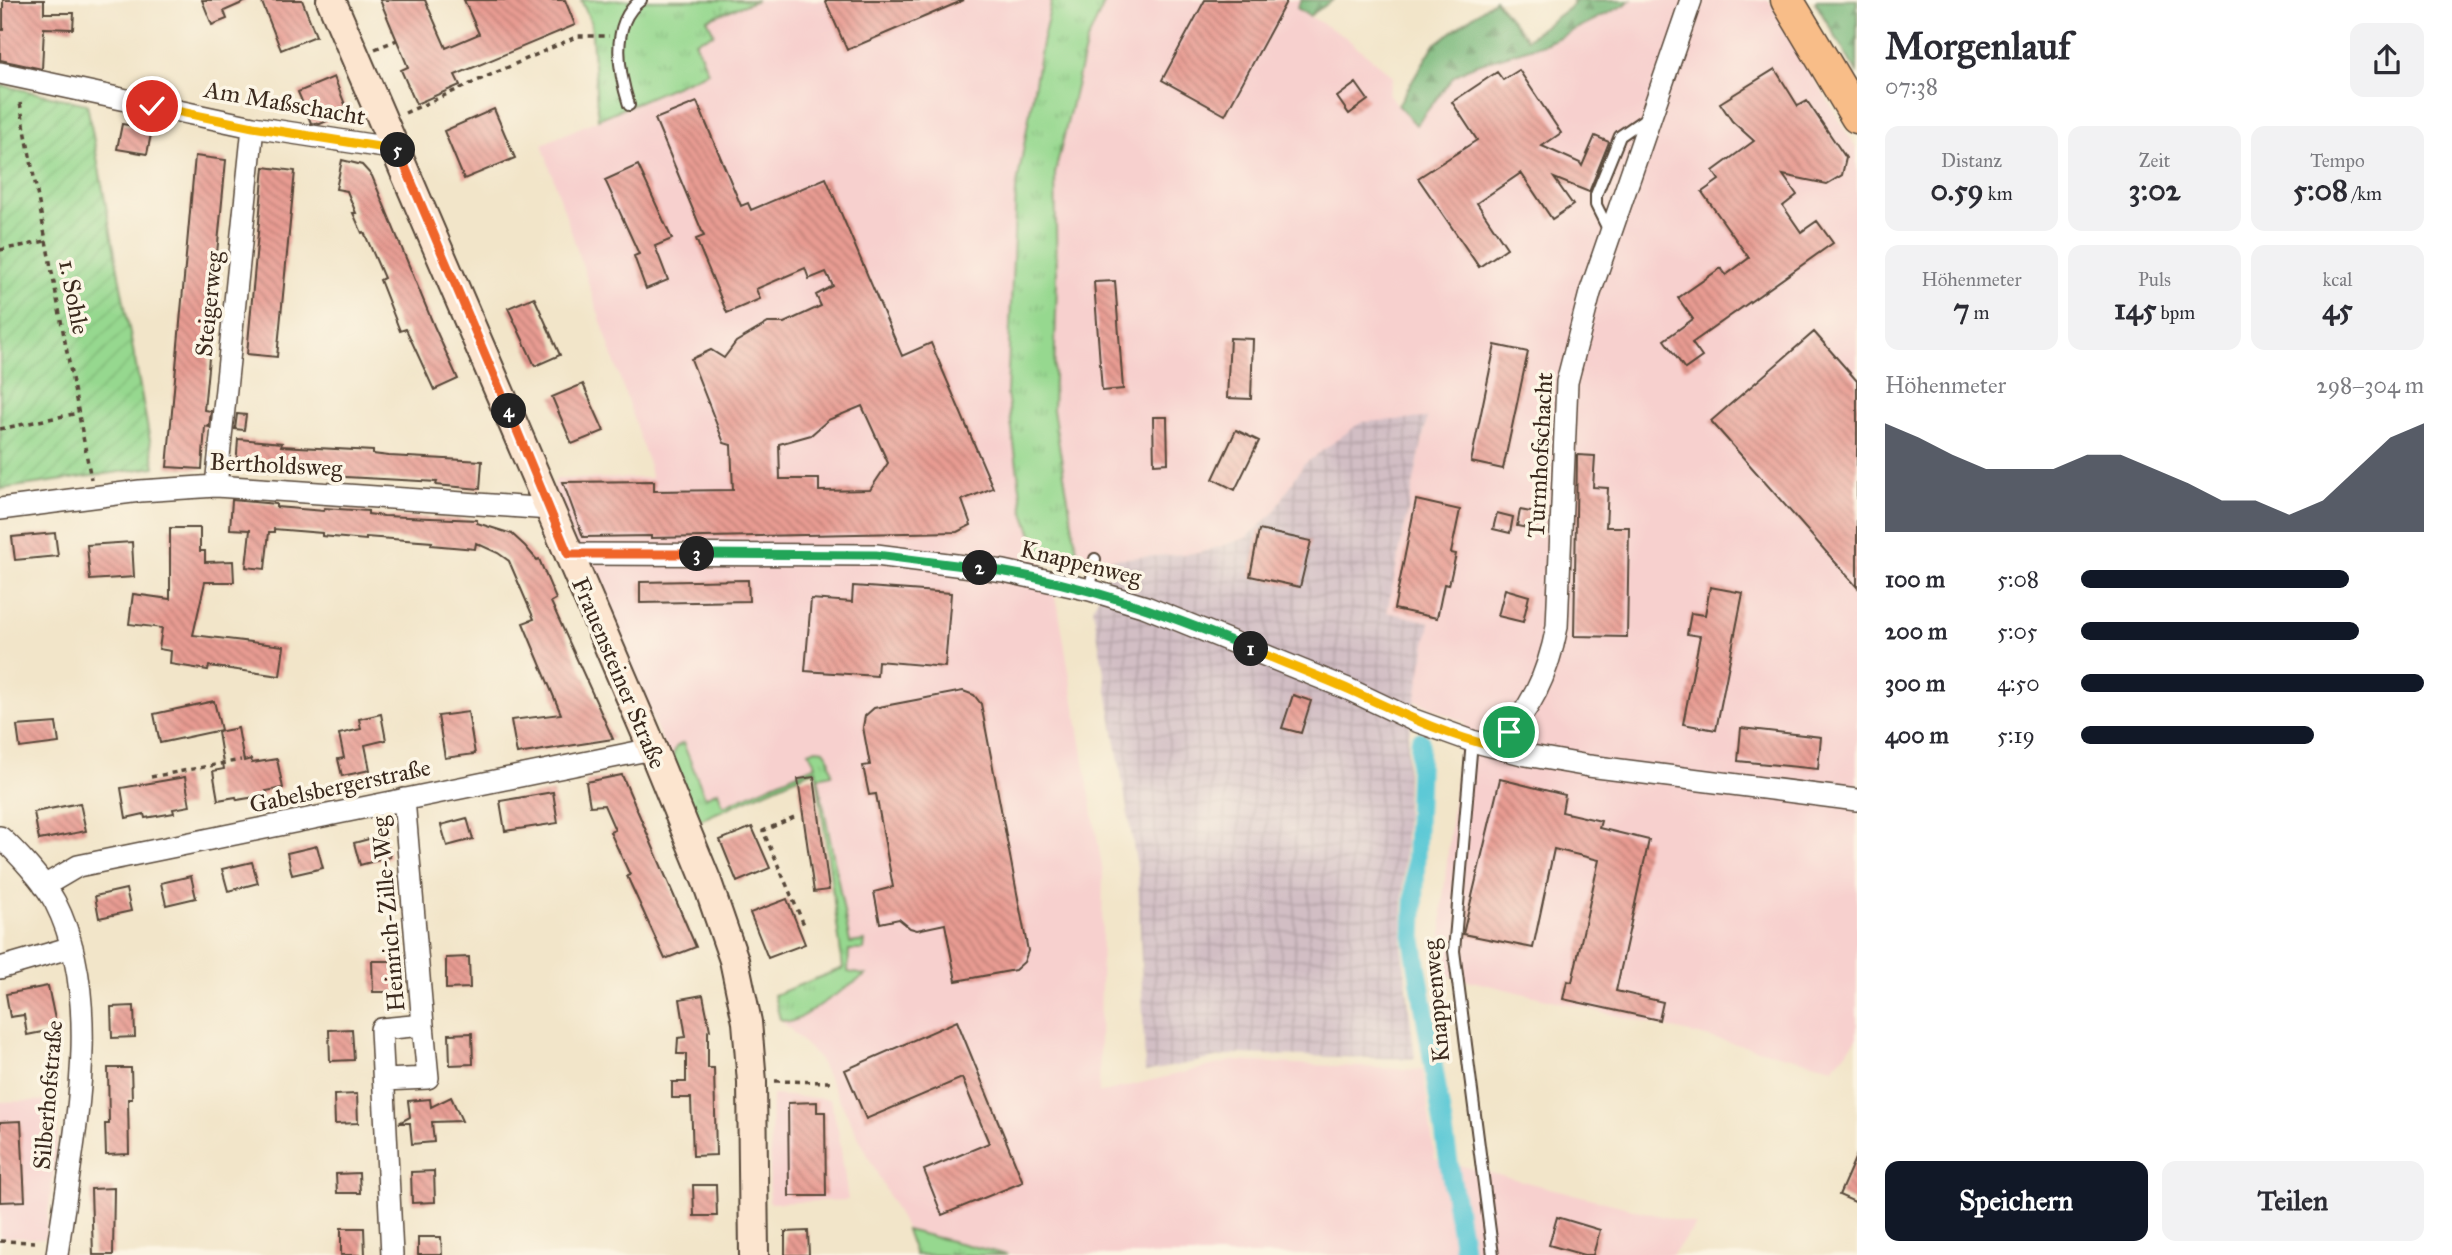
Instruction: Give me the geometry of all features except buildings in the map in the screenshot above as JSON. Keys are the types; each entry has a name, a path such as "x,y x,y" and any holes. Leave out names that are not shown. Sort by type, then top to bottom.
{"main road":[{"name":"Frauensteiner Straße","path":"331,0 652,749 707,882 734,960 747,1022 752,1082 754,1255"},
{"path":"1787,0 1857,117"}],"street":[{"name":"Turmhofschacht","path":"1496,747 1530,706 1546,672 1557,627 1567,383 1590,293 1691,0"},
{"name":"Am Maßschacht","path":"0,73 253,127 397,149"},
{"name":"Steigerweg","path":"216,486 253,127"},
{"name":"Bertholdsweg","path":"0,509 216,486 550,509"},
{"name":"Knappenweg","path":"568,554 876,555 1004,571 1090,590 1146,607 1348,689 1411,719 1472,741 1526,755 1627,771 1857,800"},
{"name":"Gabelsbergerstraße","path":"44,886 78,866 652,749"},
{"name":"Heinrich-Zille-Weg","path":"384,1080 428,1077 404,799"},
{"name":"Silberhofstraße","path":"0,837 55,902 77,965 82,1001 81,1069 58,1248"},
{"path":"0,968 72,947"},
{"name":"Heinrich-Zille-Weg","path":"392,1255 381,1029 423,1025"}],"lane":[{"path":"629,105 619,56 621,36 625,22 641,0"},
{"path":"1090,590 1095,559"},
{"name":"Knappenweg","path":"1472,741 1454,951 1493,1255"}],"path":[{"path":"385,122 578,36 621,36"},
{"name":"1. Sohle","path":"20,103 94,497"},
{"path":"0,250 46,240"},
{"path":"0,429 78,413"},
{"path":"151,777 241,760"},
{"path":"794,817 763,831 805,928"},
{"path":"775,1081 831,1082"},
{"path":"0,1241 58,1248"}],"shaded area":[{"path":"757,0 1052,0 1042,43 1023,510 1058,606 1103,873 1099,1093 1232,1061 1423,1070 1435,1159 1696,1225 1672,1255 1008,1255 906,1230 818,1058 780,1019 774,995 843,968 816,769 698,821 596,594 553,488 556,479 651,478 649,465 542,144 707,72 695,41 707,19"},
{"path":"1106,0 1301,0 1297,9 1344,36 1393,76 1388,94 1416,124 1454,76 1474,65 1547,43 1625,5 1630,0 1769,0 1857,150 1857,1039 1833,1067 1442,974 1442,909 1458,758 1465,723 1414,700 1429,622 1387,612 1427,418 1303,465 1273,514 1246,538 1199,553 1109,559 1078,558 1053,410 1057,282 1055,173 1087,40"},
{"path":"1427,418 1387,612 1430,622 1408,740 1402,943 1415,1059 1236,1054 1145,1072 1138,873 1093,608 1108,575 1109,559 1199,553 1246,538 1273,514 1303,465 1361,422"},
{"path":"772,1095 830,1099 838,1129 848,1200 769,1203"},
{"path":"60,1100 45,1239 0,1237 0,1102"}],"green space":[{"path":"581,0 757,0 707,19 714,34 695,41 708,72 598,119 591,22"},
{"path":"1052,0 1106,0 1087,41 1055,173 1057,282 1053,410 1078,558 1038,551 1023,510 1007,393 1016,191"},
{"path":"1301,0 1333,0 1309,16 1297,8"},
{"path":"1495,0 1527,39 1574,4 1572,0 1630,0 1625,5 1547,43 1474,65 1454,76 1416,125 1398,105 1434,45"},
{"path":"1857,0 1857,73 1815,2"},
{"path":"0,85 87,104 155,467 0,489"},
{"path":"683,743 705,797 718,791 723,806 816,765 809,752 824,750 829,757 832,774 818,777 850,943 865,941 864,950 849,950 848,972 866,975 800,1018 790,1022 780,1019 774,995 843,968 816,769 698,821 672,759 676,747"},
{"path":"906,1230 1008,1255 915,1255"}],"waterway":[{"path":"1420,741 1413,940 1464,1255"}],"route":[{"path":"152,106 253,127 397,149 568,554 876,555 1004,571 1090,590 1146,607 1348,689 1435,729 1472,741 1496,747 1509,732"}]}
